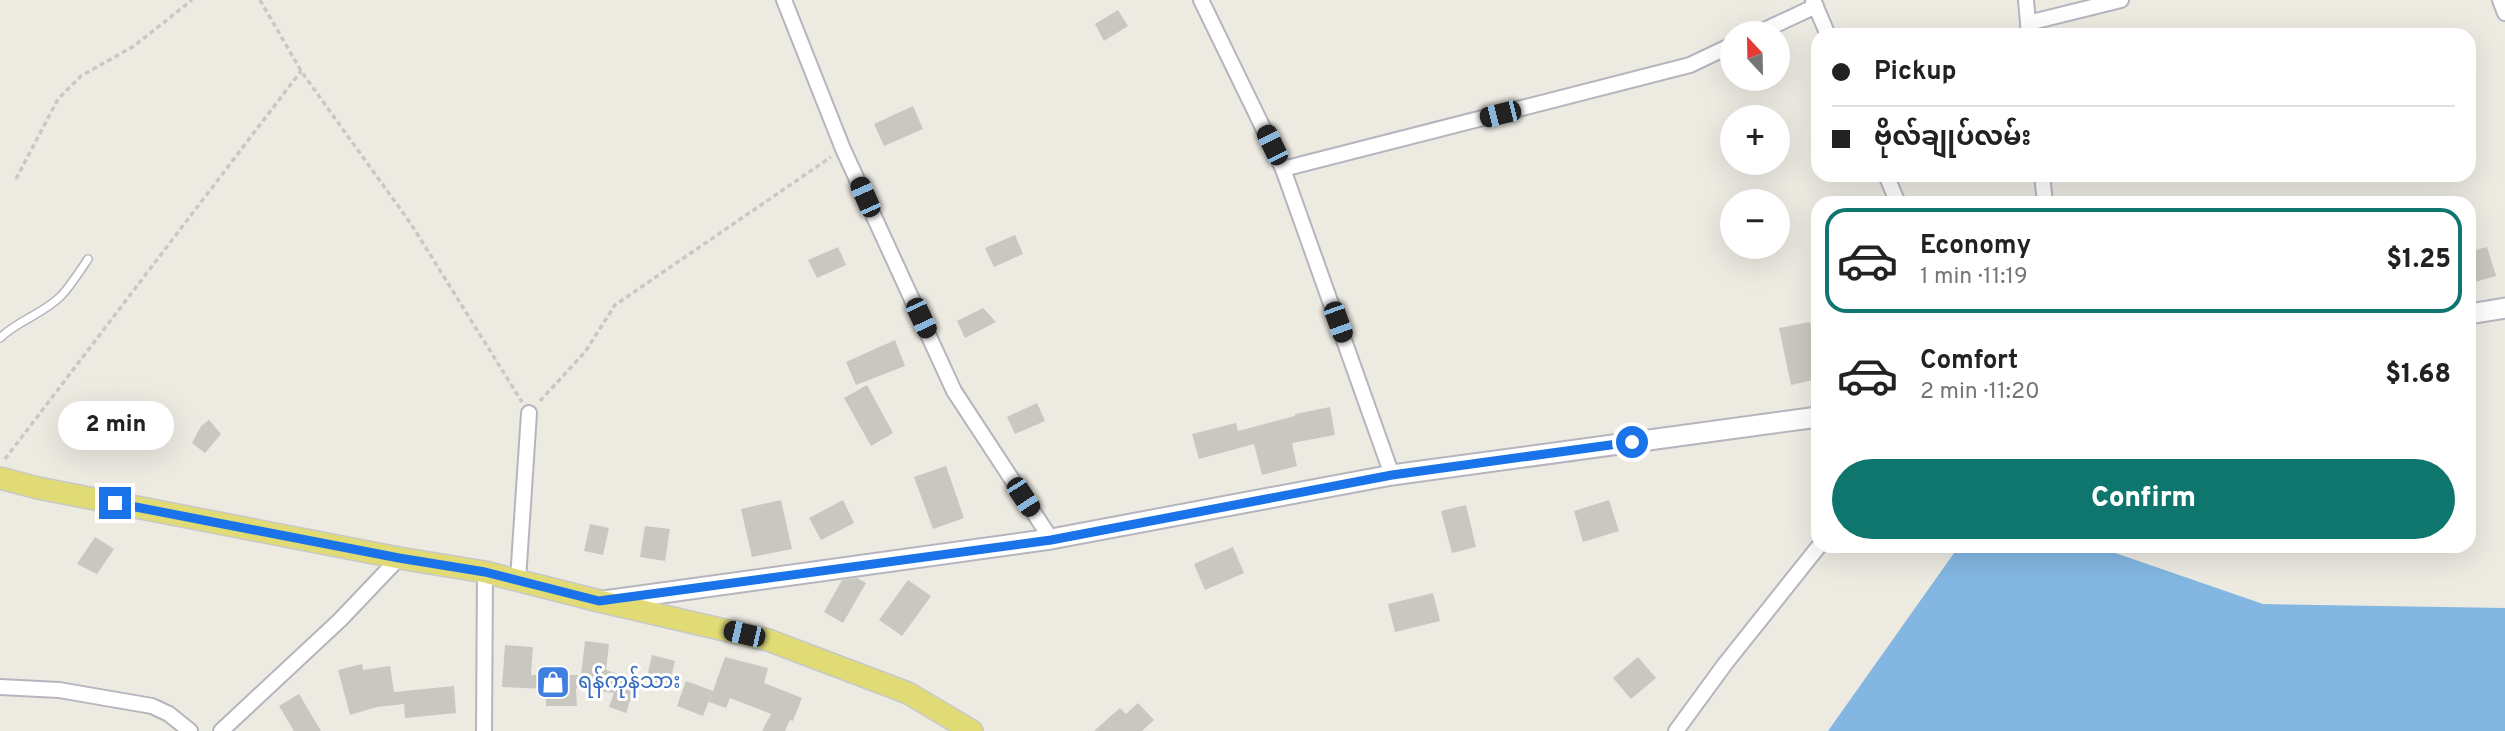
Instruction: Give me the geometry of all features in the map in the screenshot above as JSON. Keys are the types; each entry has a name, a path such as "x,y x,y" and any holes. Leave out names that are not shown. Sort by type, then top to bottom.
{"main road":[{"path":"0,478 38,488 399,558 485,572 768,640 908,693 972,731"}],"street":[{"path":"784,0 843,149 954,391 1051,540"},
{"path":"1201,0 1283,169 1392,475"},
{"path":"2026,0 2029,28"},
{"path":"2032,28 2121,0"},
{"path":"2500,0 2505,13"},
{"path":"1780,21 1814,3 1825,28"},
{"path":"1283,169 1690,65 1720,51"},
{"path":"2476,313 2505,308"},
{"path":"517,580 529,413"},
{"path":"599,601 1051,540 1392,475 1811,418"},
{"path":"1676,731 1725,664 1813,553"},
{"path":"221,731 340,620 399,558"},
{"path":"484,731 485,572"},
{"path":"0,687 70,692 152,706 169,714 190,731"}],"lane":[{"path":"0,338 61,296 88,259"}],"path":[{"path":"16,179 58,99 81,76 134,46 192,0"},
{"path":"260,0 301,71 411,224 529,413 585,352 615,305 843,149"},
{"path":"0,466 301,71"}],"water":[{"path":"1954,553 2115,553 2263,604 2505,608 2505,731 1828,731"}],"building":[{"path":"1118,10 1128,26 1104,41 1095,24"},
{"path":"913,106 923,129 884,146 874,124"},
{"path":"1015,235 1023,254 994,267 985,248"},
{"path":"838,247 846,265 817,278 808,260"},
{"path":"2487,247 2496,276 2476,282 2476,250"},
{"path":"983,308 996,322 965,338 957,321"},
{"path":"1810,322 1811,381 1791,385 1779,328"},
{"path":"895,340 905,366 856,385 846,362"},
{"path":"867,385 893,433 871,446 844,398"},
{"path":"1037,403 1045,421 1015,434 1007,417"},
{"path":"1330,407 1335,435 1292,443 1297,466 1262,475 1254,444 1199,459 1192,434 1236,423 1238,431"},
{"path":"140,409 158,416 144,435 130,425"},
{"path":"209,420 221,434 205,453 192,443 201,426"},
{"path":"946,466 964,518 933,529 914,477"},
{"path":"781,500 792,549 752,557 741,509"},
{"path":"843,500 854,523 821,540 809,518"},
{"path":"1609,500 1619,531 1583,542 1574,511"},
{"path":"1466,505 1476,547 1452,553 1441,511"},
{"path":"590,524 609,528 603,555 584,551"},
{"path":"645,526 670,529 665,561 640,557"},
{"path":"95,537 114,549 97,574 77,564"},
{"path":"1233,547 1244,573 1205,590 1194,564"},
{"path":"857,578 866,583 843,623 824,612 842,580"},
{"path":"908,580 931,596 902,636 879,620"},
{"path":"1433,593 1440,621 1395,632 1388,604"},
{"path":"585,641 609,644 606,670 637,680 626,713 609,707 614,693 576,688 577,706 546,706 546,689 502,687 505,645 533,647 531,675 581,675"},
{"path":"652,655 675,661 669,686 646,681"},
{"path":"725,657 768,668 764,683 802,698 793,721 790,720 785,731 762,731 771,714 730,698 726,708 709,702"},
{"path":"1638,657 1656,678 1631,699 1613,678"},
{"path":"362,664 363,670 390,666 394,692 454,686 456,713 405,718 404,704 377,707 350,715 338,670"},
{"path":"686,681 713,691 703,716 677,706"},
{"path":"299,694 321,731 294,731 279,706"},
{"path":"1138,703 1154,720 1142,731 1094,731 1120,708 1126,714"}],"place":[{"name":"ရန်ကုန်သား","path":"553,682"}],"route":[{"path":"115,503 485,572 599,601 1051,540 1392,475 1632,442"}]}
